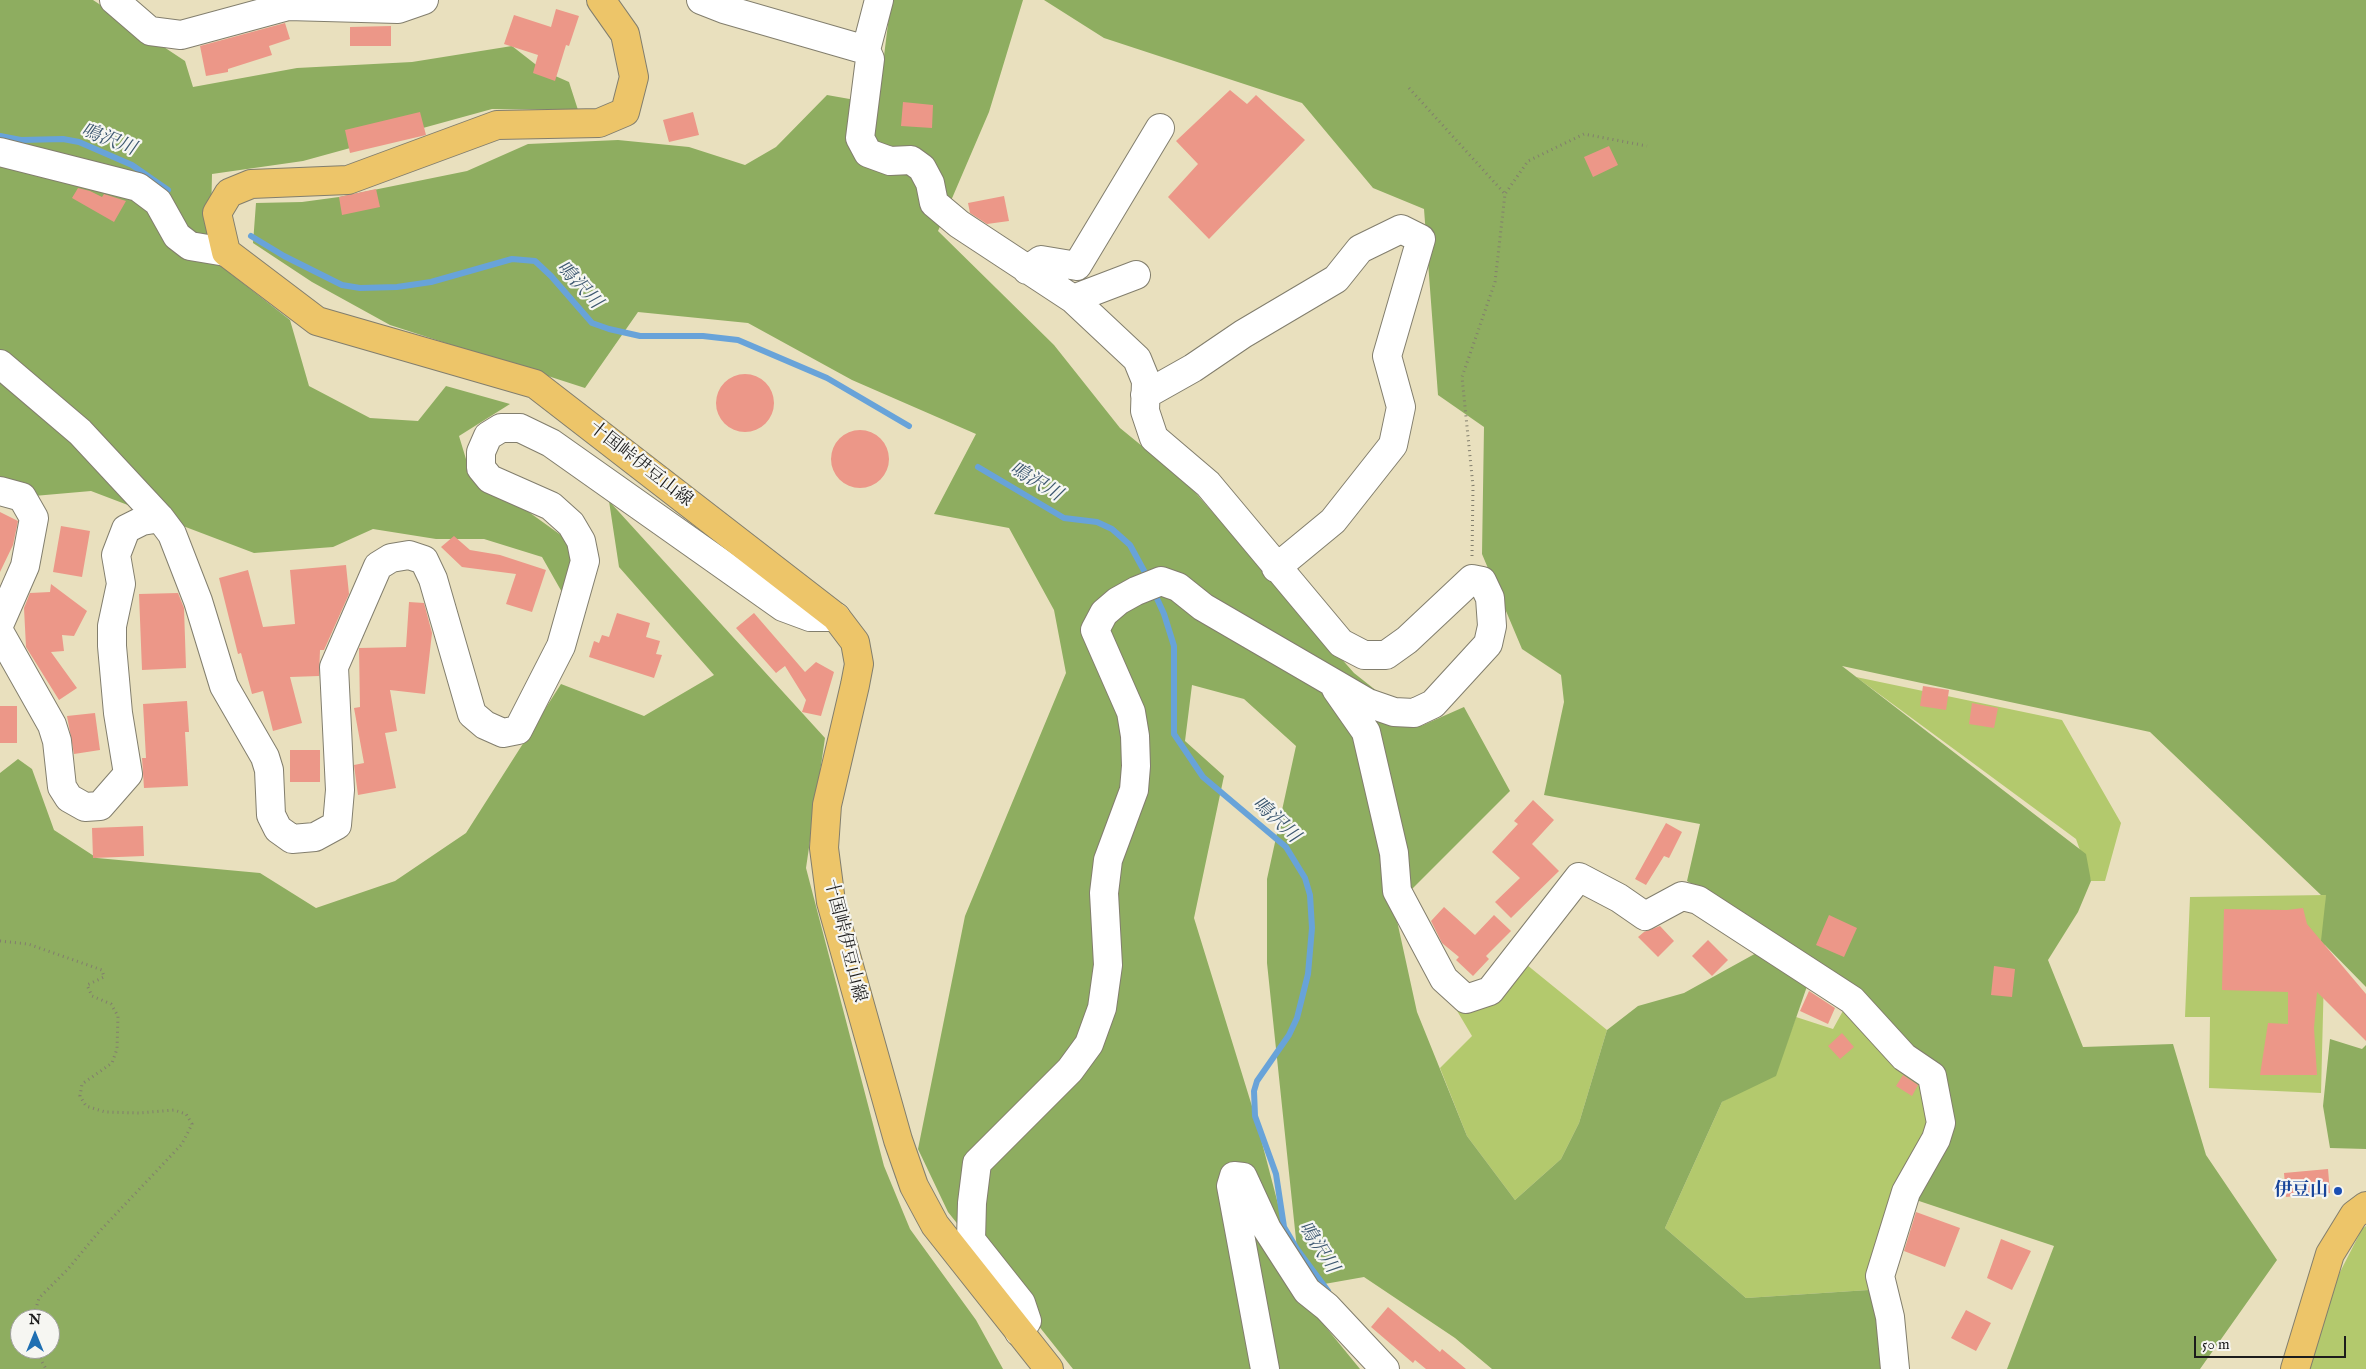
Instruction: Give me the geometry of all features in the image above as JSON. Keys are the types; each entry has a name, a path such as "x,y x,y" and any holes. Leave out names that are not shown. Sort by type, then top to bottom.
{"main road":[{"path":"226,252 217,213 230,193 250,184 348,180 497,125 599,123 625,112 634,77 625,34 600,0"},
{"name":"十国峠伊豆山線","path":"226,252 317,321 535,384 836,617 855,642 858,664 827,805 824,848 831,902 898,1140 914,1186 935,1225 1049,1369"},
{"path":"2295,1369 2330,1254 2354,1215 2366,1206"}],"street":[{"path":"114,0 150,31 181,35 288,6 398,9 424,0"},
{"path":"701,0 724,9 866,50"},
{"path":"878,0 866,50 870,59 860,138 868,153 890,161 911,160 922,168 930,183 934,202 959,224 1073,299 1137,359 1146,381 1145,411 1154,438 1208,484 1276,568 1341,643 1364,654 1386,655 1407,640 1472,579 1482,581 1490,598 1492,626 1488,644 1433,704 1414,713 1394,712 1368,703 1332,684 1203,607 1178,587 1162,581 1118,601 1104,613 1095,630 1131,712 1136,746 1134,790 1108,860 1104,893 1108,966 1102,1008 1089,1044 1070,1070 977,1163 972,1203 972,1240 1020,1303 1027,1321 1019,1332"},
{"path":"1028,270 1040,260 1077,266 1160,128"},
{"path":"0,152 138,187 158,202 177,236 190,246 226,252"},
{"path":"1145,395 1193,368 1243,334 1336,279 1360,249 1400,228 1421,239 1387,356 1401,407 1393,445 1333,521 1276,568"},
{"path":"1073,299 1136,275"},
{"path":"0,364 80,432 160,518 172,534 198,600 224,686 265,756 268,770 271,815 278,829 292,839 315,836 336,825 340,790 334,667 378,566 391,558 410,555 424,560 433,579 472,714 485,726 503,732 518,730 561,646 585,561 581,541 572,524 551,506 490,479 481,468 481,452 488,436 501,428 520,428 551,442 783,607 810,617 836,617"},
{"path":"0,491 22,497 34,518 25,566 0,623"},
{"path":"0,633 52,726 58,741 62,786 68,798 85,807 100,806 128,774 118,713 112,646 112,626 121,584 116,555 126,529 142,521 160,518"},
{"path":"1332,684 1366,732 1394,853 1397,891 1444,979 1466,999 1490,992 1579,877 1619,898 1645,916 1682,896 1698,900 1852,1000 1904,1057 1932,1076 1941,1123 1936,1139 1906,1192 1880,1276 1890,1317 1895,1369"},
{"path":"1265,1369 1231,1186 1234,1176 1243,1177 1267,1229 1307,1291 1327,1308 1385,1369"}],"path":[{"path":"1409,88 1505,194"},
{"path":"1472,579 1473,486 1462,377 1495,282 1505,194 1528,161 1584,134 1647,146"},
{"path":"0,941 28,944 102,970 104,977 87,985 92,996 111,1004 118,1016 117,1049 112,1063 82,1084 80,1096 86,1106 105,1112 174,1110 186,1114 192,1124 182,1144 97,1234 68,1269 39,1298 36,1309"}],"green space":[{"path":"0,0 93,0 185,61 193,87 297,68 412,62 512,46 544,71 569,82 578,110 492,109 303,161 212,174 211,220 221,266 290,320 309,386 370,418 418,421 446,386 510,404 459,436 469,469 583,551 563,594 542,557 484,539 436,539 373,529 333,547 254,553 91,491 11,498 0,496"},
{"path":"891,0 1023,0 989,112 938,231 1054,345 1120,428 1186,482 1354,673 1421,726 1464,707 1510,791 1394,907 1417,1012 1467,1136 1515,1200 1561,1159 1579,1123 1607,1030 1638,1006 1684,993 1780,938 1687,881 1700,824 1544,795 1564,702 1561,675 1522,649 1482,554 1484,427 1438,395 1424,209 1373,188 1302,103 1104,38 1044,0 2366,0 2366,987 2321,941 2326,895 2321,895 2150,732 1842,666 2086,854 2091,881 2078,912 2048,960 2083,1047 2173,1044 2206,1155 2277,1260 2200,1369 2007,1369 2054,1246 1916,1200 1946,1136 1933,1062 1814,966 1776,1076 1722,1102 1665,1228 1746,1298 1884,1289 1887,1369 1492,1369 1455,1338 1364,1277 1313,1286 1297,1249 1267,963 1267,879 1296,746 1244,699 1192,685 1185,741 1224,776 1194,918 1255,1116 1284,1227 1275,1265 1360,1369 1073,1369 948,1212 918,1149 965,916 1066,673 1054,610 1009,528 934,514 976,434 852,380 748,323 638,312 585,388 390,325 312,282 253,243 256,203 302,202 339,197 467,171 528,144 618,140 689,147 745,165 776,147 827,95 878,104"},
{"path":"609,501 825,738 806,868 884,1166 910,1229 976,1320 1003,1369 0,1369 0,773 18,759 32,769 54,830 97,858 260,873 316,908 395,881 466,833 561,684 644,716 714,675 619,567"},
{"path":"1856,677 2062,720 2121,823 2105,881 2091,881 2076,839"},
{"path":"2326,895 2321,1093 2209,1088 2210,1017 2185,1017 2190,897"},
{"path":"1516,956 1607,1030 1579,1123 1561,1159 1515,1200 1467,1136 1440,1068 1472,1036 1453,1004"},
{"path":"1844,1009 1932,1076 1934,1125 1884,1289 1746,1298 1665,1228 1722,1102 1777,1070 1796,1017 1833,1029"},
{"path":"2330,1039 2362,1049 2366,1045 2366,1149 2330,1148 2323,1106"},
{"path":"2366,1226 2366,1369 2304,1369 2337,1278 2362,1229"}],"building":[{"path":"556,9 579,16 569,46 566,45 555,81 533,73 538,55 504,44 514,15 551,27"},
{"path":"285,23 290,39 269,46 272,55 228,69 228,72 206,76 200,46"},
{"path":"391,26 391,46 350,46 350,27"},
{"path":"1230,90 1247,104 1256,95 1305,140 1209,239 1168,197 1198,164 1176,141"},
{"path":"903,102 933,105 932,128 901,126"},
{"path":"420,112 426,135 350,153 345,130"},
{"path":"693,112 699,135 669,142 663,120"},
{"path":"1609,146 1618,165 1593,177 1584,157"},
{"path":"78,188 102,197 104,194 126,201 114,222 72,198"},
{"path":"376,189 380,207 342,215 339,197"},
{"path":"1004,196 1009,221 987,224 970,213 968,203"},
{"path":"745,374 756,376 769,387 774,403 772,414 761,427 745,432 734,430 721,419 716,403 718,392 729,379"},
{"path":"860,430 871,432 884,443 889,459 887,470 876,483 860,488 849,486 836,475 831,459 833,448 844,435"},
{"path":"0,512 18,521 13,545 0,572"},
{"path":"61,526 90,531 82,577 53,572"},
{"path":"454,536 470,550 500,555 546,570 532,612 506,604 516,574 462,567 441,547"},
{"path":"346,565 349,594 324,650 320,650 319,676 290,677 302,723 273,731 263,691 252,694 241,653 238,654 219,578 248,570 263,627 295,624 290,570"},
{"path":"51,584 87,611 74,636 62,635 64,651 51,652 77,688 59,700 26,647 24,608 30,593 50,592"},
{"path":"178,593 184,608 186,668 142,670 139,594"},
{"path":"409,602 424,603 432,633 425,694 390,690 397,731 385,733 396,788 358,795 354,765 364,763 354,708 360,707 359,648 406,647"},
{"path":"617,613 650,623 646,637 660,641 656,654 662,655 654,678 589,657 594,641 599,643 602,635 609,637"},
{"path":"754,613 805,672 816,662 834,672 821,716 802,712 806,700 785,666 776,673 736,628"},
{"path":"1923,686 1949,690 1946,710 1920,706"},
{"path":"187,701 189,732 185,732 188,786 144,788 142,758 146,758 143,704"},
{"path":"1972,703 1998,708 1994,728 1969,724"},
{"path":"0,706 17,706 17,743 0,743"},
{"path":"95,713 100,750 74,754 67,716"},
{"path":"290,750 320,750 320,782 290,782"},
{"path":"1533,800 1554,820 1532,844 1559,871 1511,918 1495,902 1520,878 1492,852 1518,824 1514,821"},
{"path":"1666,823 1682,832 1669,858 1664,856 1646,885 1635,879"},
{"path":"143,826 144,856 93,858 92,828"},
{"path":"1444,907 1475,935 1494,915 1511,931 1486,956 1489,959 1473,976 1456,960 1459,957 1442,943 1431,921"},
{"path":"2303,908 2307,924 2366,994 2366,1041 2317,992 2314,1028 2317,1075 2260,1075 2268,1023 2288,1024 2288,992 2222,990 2224,909 2287,910"},
{"path":"1829,915 1857,928 1844,957 1816,945"},
{"path":"1660,926 1674,941 1658,957 1638,937 1644,932"},
{"path":"1708,940 1728,960 1712,976 1692,956"},
{"path":"1994,966 2015,969 2012,997 1991,995"},
{"path":"1809,991 1835,1008 1828,1024 1800,1011"},
{"path":"1842,1033 1854,1047 1840,1059 1828,1046"},
{"path":"1903,1075 1918,1085 1912,1096 1896,1086"},
{"path":"2328,1169 2330,1193 2286,1197 2284,1173"},
{"path":"1916,1212 1960,1228 1945,1267 1904,1251"},
{"path":"2001,1239 2031,1251 2012,1290 1987,1278"},
{"path":"1388,1307 1440,1352 1442,1349 1466,1369 1426,1369 1415,1360 1413,1363 1371,1327"},
{"path":"1966,1310 1991,1323 1976,1351 1951,1338"}],"waterway":[{"name":"鳴沢川","path":"0,136 21,140 63,139 79,142 132,165 168,190"},
{"name":"鳴沢川","path":"251,236 284,256 342,285 360,288 397,287 431,282 512,259 535,261 551,276 592,323 640,336 703,336 738,340 827,378 909,426"},
{"name":"鳴沢川","path":"978,467 1064,518 1097,522 1112,529 1130,545 1148,578"},
{"name":"鳴沢川","path":"1154,592 1164,614 1174,646 1174,734 1203,777 1286,847 1305,878 1310,895 1312,928 1308,974 1297,1018 1289,1035 1257,1081 1254,1091 1255,1116 1276,1174 1284,1227 1297,1249 1328,1291"}],"place":[{"name":"伊豆山","path":"2338,1191"}]}
